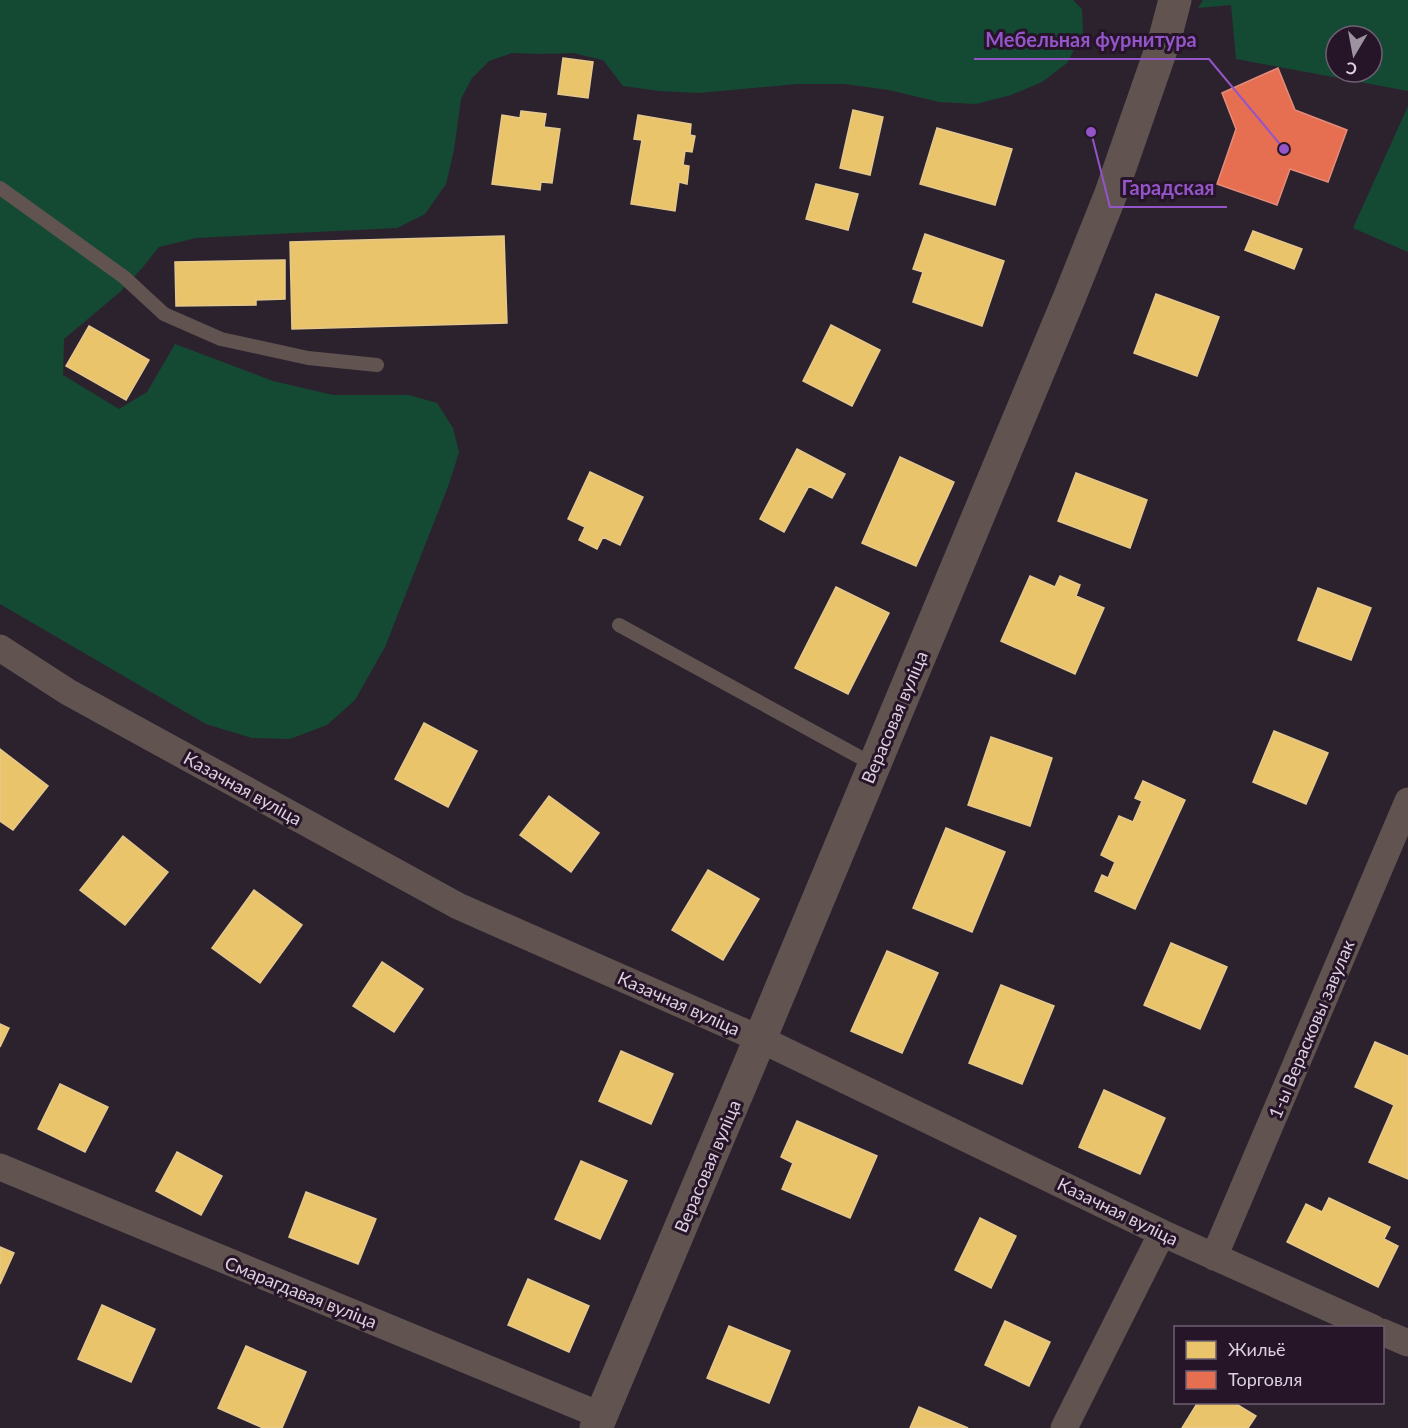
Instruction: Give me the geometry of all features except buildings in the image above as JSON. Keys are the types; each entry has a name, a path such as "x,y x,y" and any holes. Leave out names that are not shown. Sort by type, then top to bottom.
{"street":[{"name":"Верасовая вуліца","path":"599,1422 1070,296 1110,196 1165,38 1175,0"},
{"name":"Казачная вуліца","path":"0,648 68,692 458,906 760,1039 1162,1233 1369,1326"},
{"name":"1-ы Верасковы завулак","path":"1214,1257 1408,801"},
{"name":"Смарагдавая вуліца","path":"0,1167 599,1422"},
{"path":"1064,1428 1162,1233"},
{"path":"1384,1332 1408,1343"}],"lane":[{"path":"0,189 124,277 164,314 221,339 308,358 377,365"},
{"path":"619,625 874,765"}],"green space":[{"path":"0,0 1073,0 1082,9 1083,33 1067,63 1042,82 1011,95 976,104 939,102 889,90 844,84 797,84 699,93 659,91 623,86 603,60 573,53 512,53 489,61 472,78 461,99 454,150 446,184 425,214 397,228 196,238 159,247 120,292 64,339 63,375 119,409 147,392 175,344 273,381 333,395 409,395 437,403 453,428 459,452 449,484 385,647 355,700 327,725 290,739 252,738 206,724 0,604"},
{"path":"1203,0 1408,0 1408,91 1370,84 1384,84 1384,24 1324,24 1324,75 1236,59 1231,5 1198,8"},
{"path":"1408,106 1408,252 1353,228"}],"place":[{"name":"Гарадская","path":"1091,132"},
{"name":"Мебельная фурнитура","path":"1284,149"}]}
